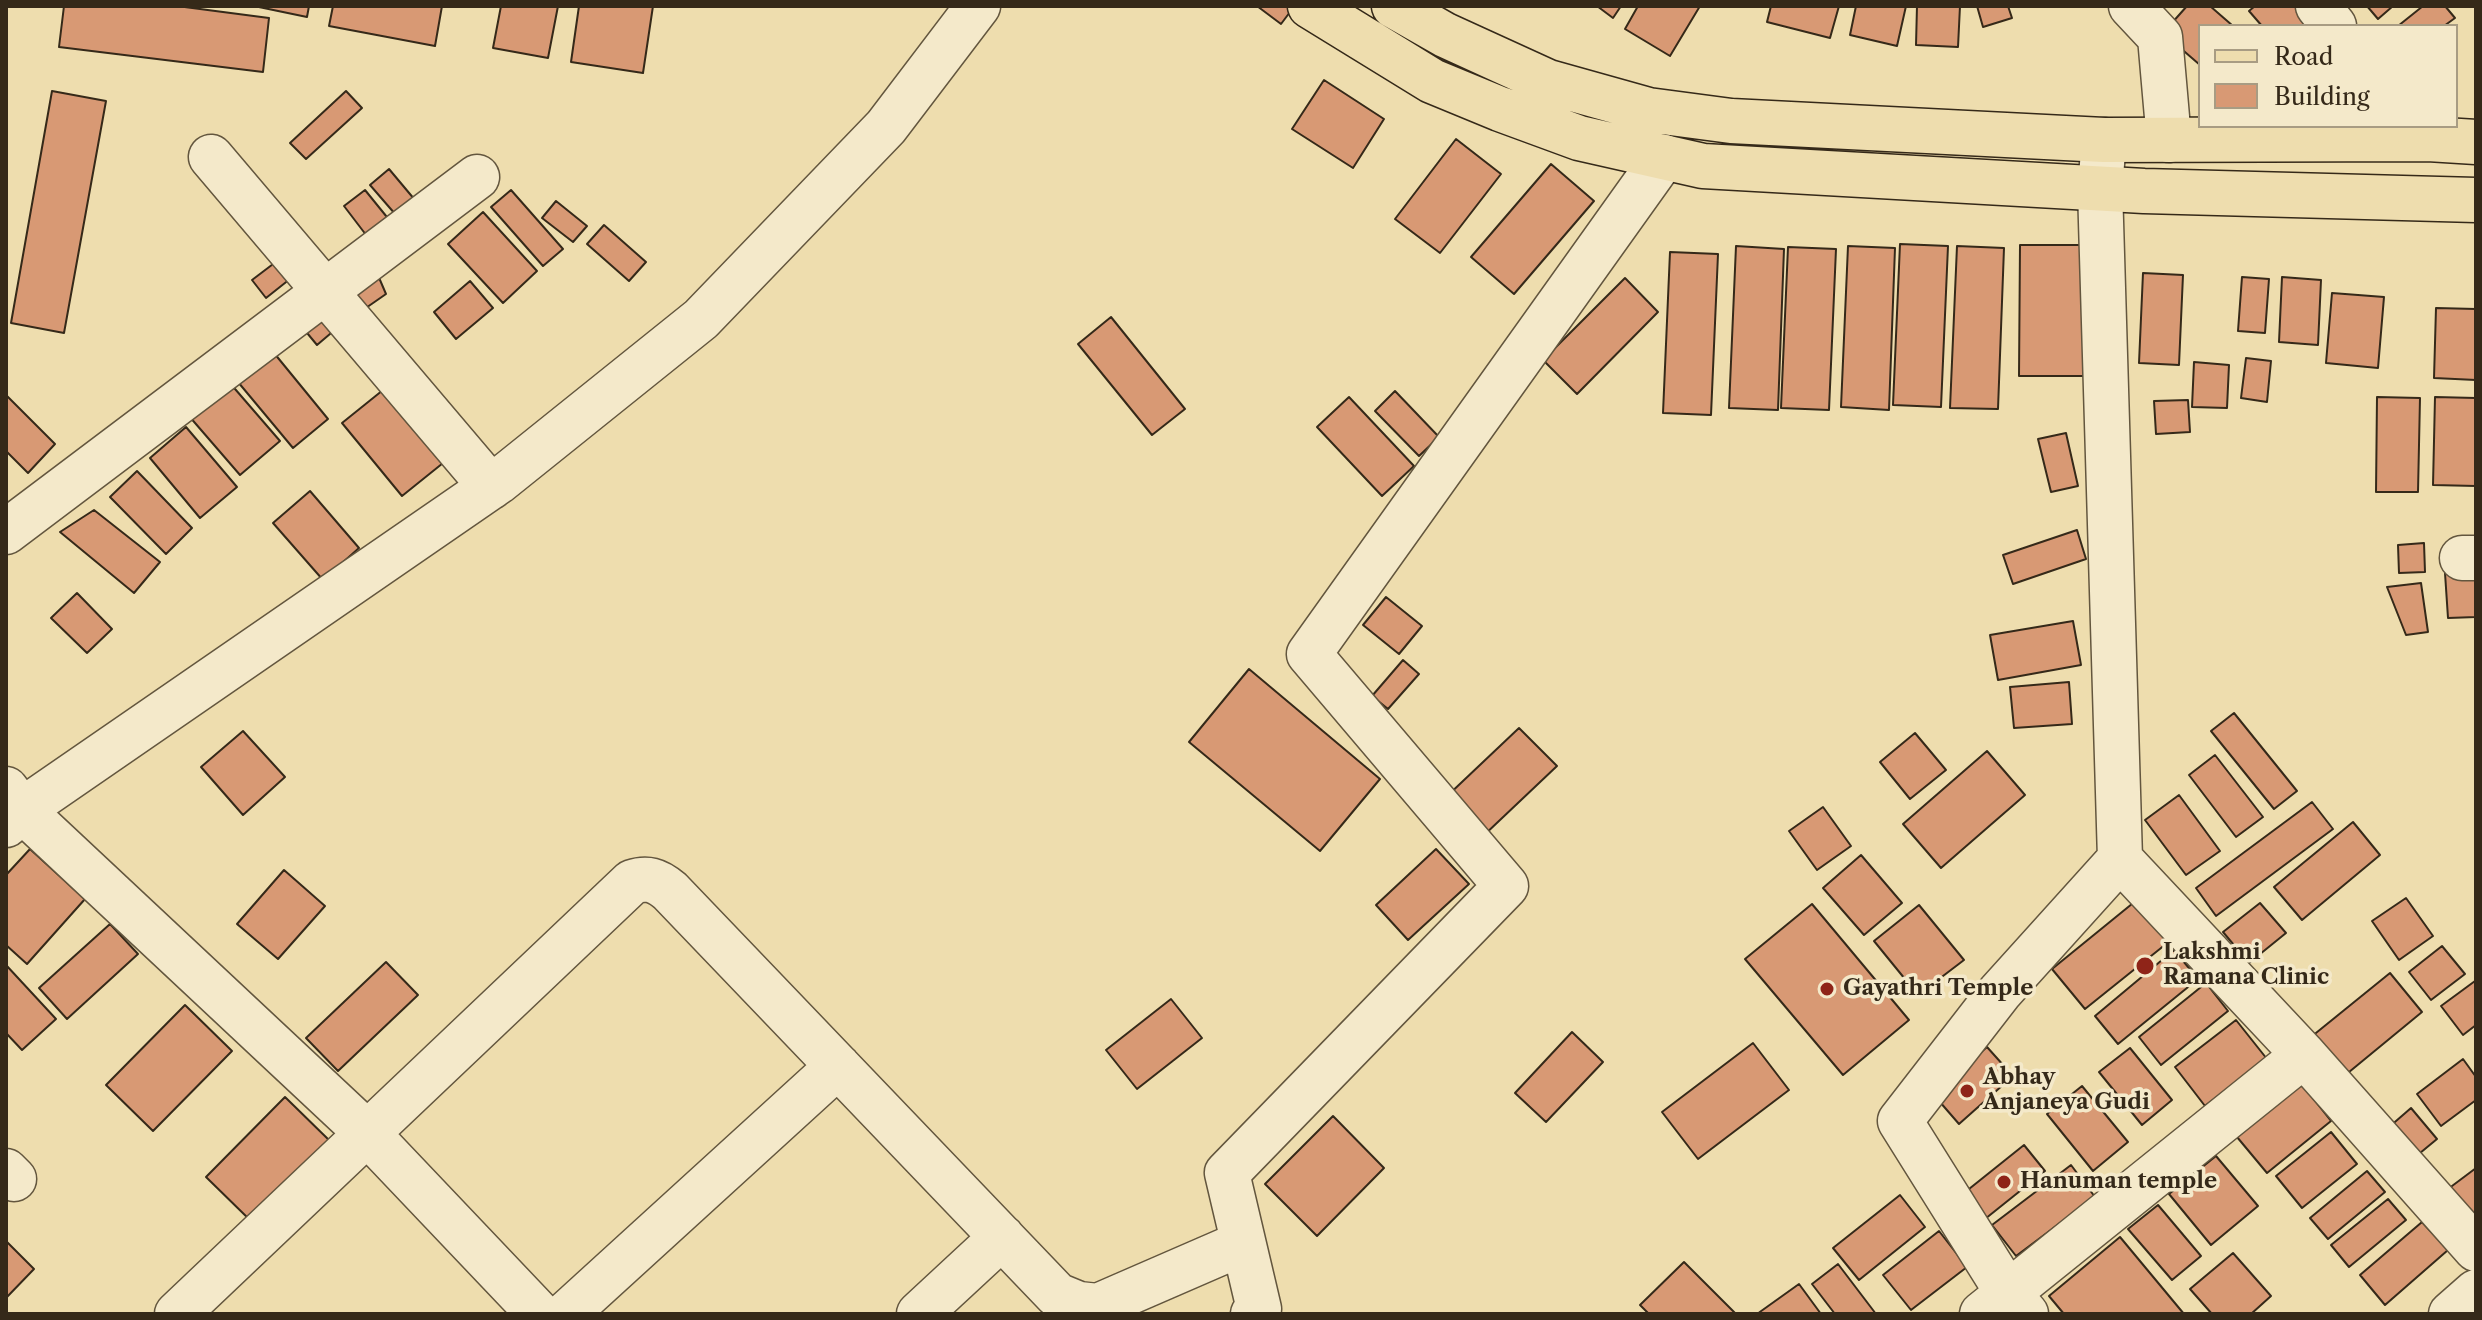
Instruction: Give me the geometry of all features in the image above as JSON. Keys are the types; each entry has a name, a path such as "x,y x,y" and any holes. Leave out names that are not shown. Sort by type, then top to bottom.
{"main road":[{"path":"1310,6 1432,81 1551,129 1703,166 2100,188 2476,200"},
{"path":"1394,6 1445,35 1548,82 1648,110 1731,121 2104,140 2423,133 2476,142"}],"street":[{"path":"539,1314 367,1133 11,808 491,487 701,319 886,127 978,6"},
{"path":"2131,6 2160,37 2169,140"},
{"path":"2318,6 2332,24"},
{"path":"2104,140 2100,188 2120,859 2304,1055 2476,1249"},
{"path":"211,157 491,487"},
{"path":"1253,1314 1259,1309 1227,1173 1506,886 1309,654 1664,157"},
{"path":"6,532 477,177"},
{"path":"2120,859 2000,992 1900,1121 2005,1307 2304,1055"},
{"path":"177,1314 632,882 645,878 661,883 670,891 1057,1295 1079,1304 1098,1306 1243,1243"},
{"path":"566,1314 838,1066"},
{"path":"919,1314 1002,1237"},
{"path":"2451,1314 2476,1292"}],"building":[{"path":"64,6 177,6 269,18 263,72 59,47"},
{"path":"254,6 309,6 307,17"},
{"path":"333,6 442,6 435,46 329,26"},
{"path":"501,6 558,6 548,58 493,48"},
{"path":"579,6 653,6 643,73 571,62"},
{"path":"1257,6 1291,6 1293,8 1281,24"},
{"path":"1597,6 1621,6 1613,18"},
{"path":"1638,6 1700,6 1670,56 1625,29"},
{"path":"1771,6 1839,6 1830,38 1767,22"},
{"path":"1856,6 1906,6 1897,46 1850,35"},
{"path":"1917,6 1960,6 1958,47 1916,45"},
{"path":"1977,6 2008,6 2012,18 1983,27"},
{"path":"2187,6 2210,6 2231,24 2198,24 2198,63 2163,33"},
{"path":"2255,6 2299,6 2310,24 2260,24 2249,11"},
{"path":"2367,6 2393,6 2378,19"},
{"path":"2423,6 2445,6 2455,18 2447,24 2400,24"},
{"path":"1324,80 1384,119 1353,168 1292,129"},
{"path":"52,91 106,101 64,333 11,323"},
{"path":"346,91 362,108 306,159 290,143"},
{"path":"1456,139 1501,174 1440,253 1395,219"},
{"path":"1551,164 1594,201 1514,294 1471,257"},
{"path":"389,169 420,206 402,222 370,185"},
{"path":"365,190 395,227 373,244 344,206"},
{"path":"511,190 563,249 543,266 491,207"},
{"path":"556,201 587,226 573,242 542,218"},
{"path":"483,212 537,271 503,303 448,244"},
{"path":"604,225 646,262 629,281 587,244"},
{"path":"1900,244 1948,246 1941,407 1893,405"},
{"path":"2020,245 2087,245 2086,376 2019,376"},
{"path":"1736,246 1784,249 1778,410 1729,408"},
{"path":"1848,246 1895,248 1889,410 1841,407"},
{"path":"1957,246 2004,248 1998,409 1950,408"},
{"path":"1788,247 1836,249 1829,410 1781,408"},
{"path":"1670,252 1718,254 1711,415 1663,413"},
{"path":"281,258 295,275 266,298 252,280"},
{"path":"377,273 386,294 363,310 350,293"},
{"path":"2143,273 2183,275 2179,365 2139,363"},
{"path":"2242,277 2269,279 2265,333 2238,331"},
{"path":"2282,277 2321,280 2318,345 2279,342"},
{"path":"1625,278 1658,312 1577,394 1543,360"},
{"path":"470,281 493,308 456,339 434,312"},
{"path":"2332,293 2384,297 2378,368 2326,363"},
{"path":"318,304 337,328 317,345 298,322"},
{"path":"2436,308 2476,309 2476,380 2434,378"},
{"path":"1111,317 1185,409 1152,435 1078,344"},
{"path":"274,353 328,419 293,448 238,382"},
{"path":"2246,358 2271,361 2267,402 2241,398"},
{"path":"2194,362 2229,365 2227,408 2192,407"},
{"path":"229,382 280,441 240,475 189,416"},
{"path":"388,386 448,459 402,496 342,423"},
{"path":"1395,391 1439,437 1419,456 1375,411"},
{"path":"6,395 55,444 28,473 6,451"},
{"path":"1349,397 1414,466 1382,496 1317,427"},
{"path":"2377,397 2420,398 2418,492 2376,492"},
{"path":"2435,397 2476,398 2476,486 2433,485"},
{"path":"2188,400 2190,432 2156,434 2154,401"},
{"path":"186,427 237,487 200,518 150,458"},
{"path":"2066,433 2078,486 2051,492 2038,439"},
{"path":"137,471 192,528 166,554 110,497"},
{"path":"310,491 359,548 323,580 273,523"},
{"path":"94,510 160,562 134,593 60,532"},
{"path":"2077,530 2086,559 2013,584 2003,555"},
{"path":"2424,543 2425,572 2399,573 2398,545"},
{"path":"2476,572 2476,617 2448,618 2445,573"},
{"path":"2421,583 2428,632 2406,635 2387,587"},
{"path":"77,593 112,629 87,653 51,618"},
{"path":"1386,597 1422,626 1399,654 1363,625"},
{"path":"2073,621 2081,665 1998,680 1990,635"},
{"path":"1403,660 1419,674 1388,709 1372,696"},
{"path":"1249,669 1380,779 1320,851 1189,742"},
{"path":"2069,682 2072,724 2014,728 2010,687"},
{"path":"2234,713 2297,791 2274,809 2211,731"},
{"path":"1519,728 1557,766 1481,838 1444,799"},
{"path":"243,731 285,777 243,815 201,767"},
{"path":"1915,733 1946,770 1910,799 1880,762"},
{"path":"1987,751 2025,795 1941,868 1903,824"},
{"path":"2215,755 2263,817 2236,837 2189,775"},
{"path":"2179,795 2220,851 2186,875 2145,820"},
{"path":"2312,802 2333,829 2216,916 2196,888"},
{"path":"1823,807 1851,846 1817,870 1789,831"},
{"path":"2353,822 2380,855 2302,920 2274,887"},
{"path":"30,849 85,899 27,964 6,945 6,875"},
{"path":"1436,849 1469,884 1408,940 1376,905"},
{"path":"1861,855 1902,903 1864,935 1823,888"},
{"path":"284,870 325,906 278,959 237,924"},
{"path":"2406,898 2433,936 2399,960 2372,921"},
{"path":"2138,899 2171,940 2085,1009 2052,969"},
{"path":"2260,903 2286,933 2249,963 2223,932"},
{"name":"Gayathri Temple","path":"1812,904 1909,1020 1843,1075 1745,959"},
{"path":"1919,905 1964,960 1918,995 1874,941"},
{"path":"110,924 138,954 67,1019 39,988"},
{"path":"2442,946 2465,974 2431,1000 2409,972"},
{"path":"2174,950 2198,979 2118,1044 2095,1016"},
{"path":"386,962 418,995 338,1071 306,1038"},
{"path":"6,965 56,1019 22,1050 6,1033"},
{"path":"2390,973 2422,1012 2343,1077 2311,1037"},
{"path":"2475,981 2476,1025 2463,1035 2441,1006"},
{"path":"2206,983 2228,1011 2161,1065 2139,1037"},
{"path":"1171,999 1202,1038 1137,1089 1106,1050"},
{"path":"185,1005 232,1051 153,1131 106,1085"},
{"path":"2236,1020 2267,1059 2205,1106 2175,1067"},
{"path":"1572,1032 1603,1062 1546,1122 1515,1093"},
{"path":"1753,1043 1789,1090 1698,1159 1662,1112"},
{"path":"1987,1047 2013,1076 1959,1124 1933,1094"},
{"path":"2130,1048 2172,1100 2142,1125 2099,1072"},
{"path":"2463,1059 2476,1077 2476,1100 2441,1126 2417,1094"},
{"path":"2297,1078 2331,1121 2267,1173 2232,1131"},
{"path":"2082,1086 2128,1142 2093,1171 2047,1114"},
{"path":"285,1097 332,1143 253,1223 206,1177"},
{"path":"2411,1108 2437,1139 2414,1158 2388,1128"},
{"path":"1333,1116 1384,1168 1317,1236 1265,1184"},
{"path":"2331,1132 2357,1164 2302,1208 2276,1176"},
{"name":"Hanuman temple","path":"2024,1145 2045,1171 1985,1219 1964,1193"},
{"path":"2216,1156 2258,1206 2211,1245 2169,1194"},
{"path":"2071,1165 2095,1197 2016,1256 1992,1225"},
{"path":"2476,1168 2476,1222 2448,1189"},
{"path":"2367,1171 2385,1192 2328,1239 2310,1218"},
{"path":"1900,1195 1925,1227 1859,1280 1833,1248"},
{"path":"2388,1199 2406,1220 2349,1267 2331,1245"},
{"path":"2158,1205 2201,1256 2172,1280 2128,1229"},
{"path":"2422,1222 2448,1250 2385,1305 2360,1275"},
{"path":"1939,1231 1967,1267 1911,1310 1883,1275"},
{"path":"2120,1237 2184,1314 2064,1314 2049,1296"},
{"path":"6,1241 34,1269 6,1298"},
{"path":"2233,1253 2271,1296 2251,1314 2212,1314 2190,1289"},
{"path":"1684,1262 1736,1314 1649,1314 1640,1305"},
{"path":"1838,1264 1876,1314 1835,1314 1812,1284"},
{"path":"1799,1284 1821,1314 1757,1314"}],"place":[{"name":"Lakshmi Ramana Clinic","path":"2145,966"},
{"name":"Gayathri Temple","path":"1827,989"},
{"name":"Abhay Anjaneya Gudi","path":"1967,1091"},
{"name":"Hanuman temple","path":"2004,1182"}]}
